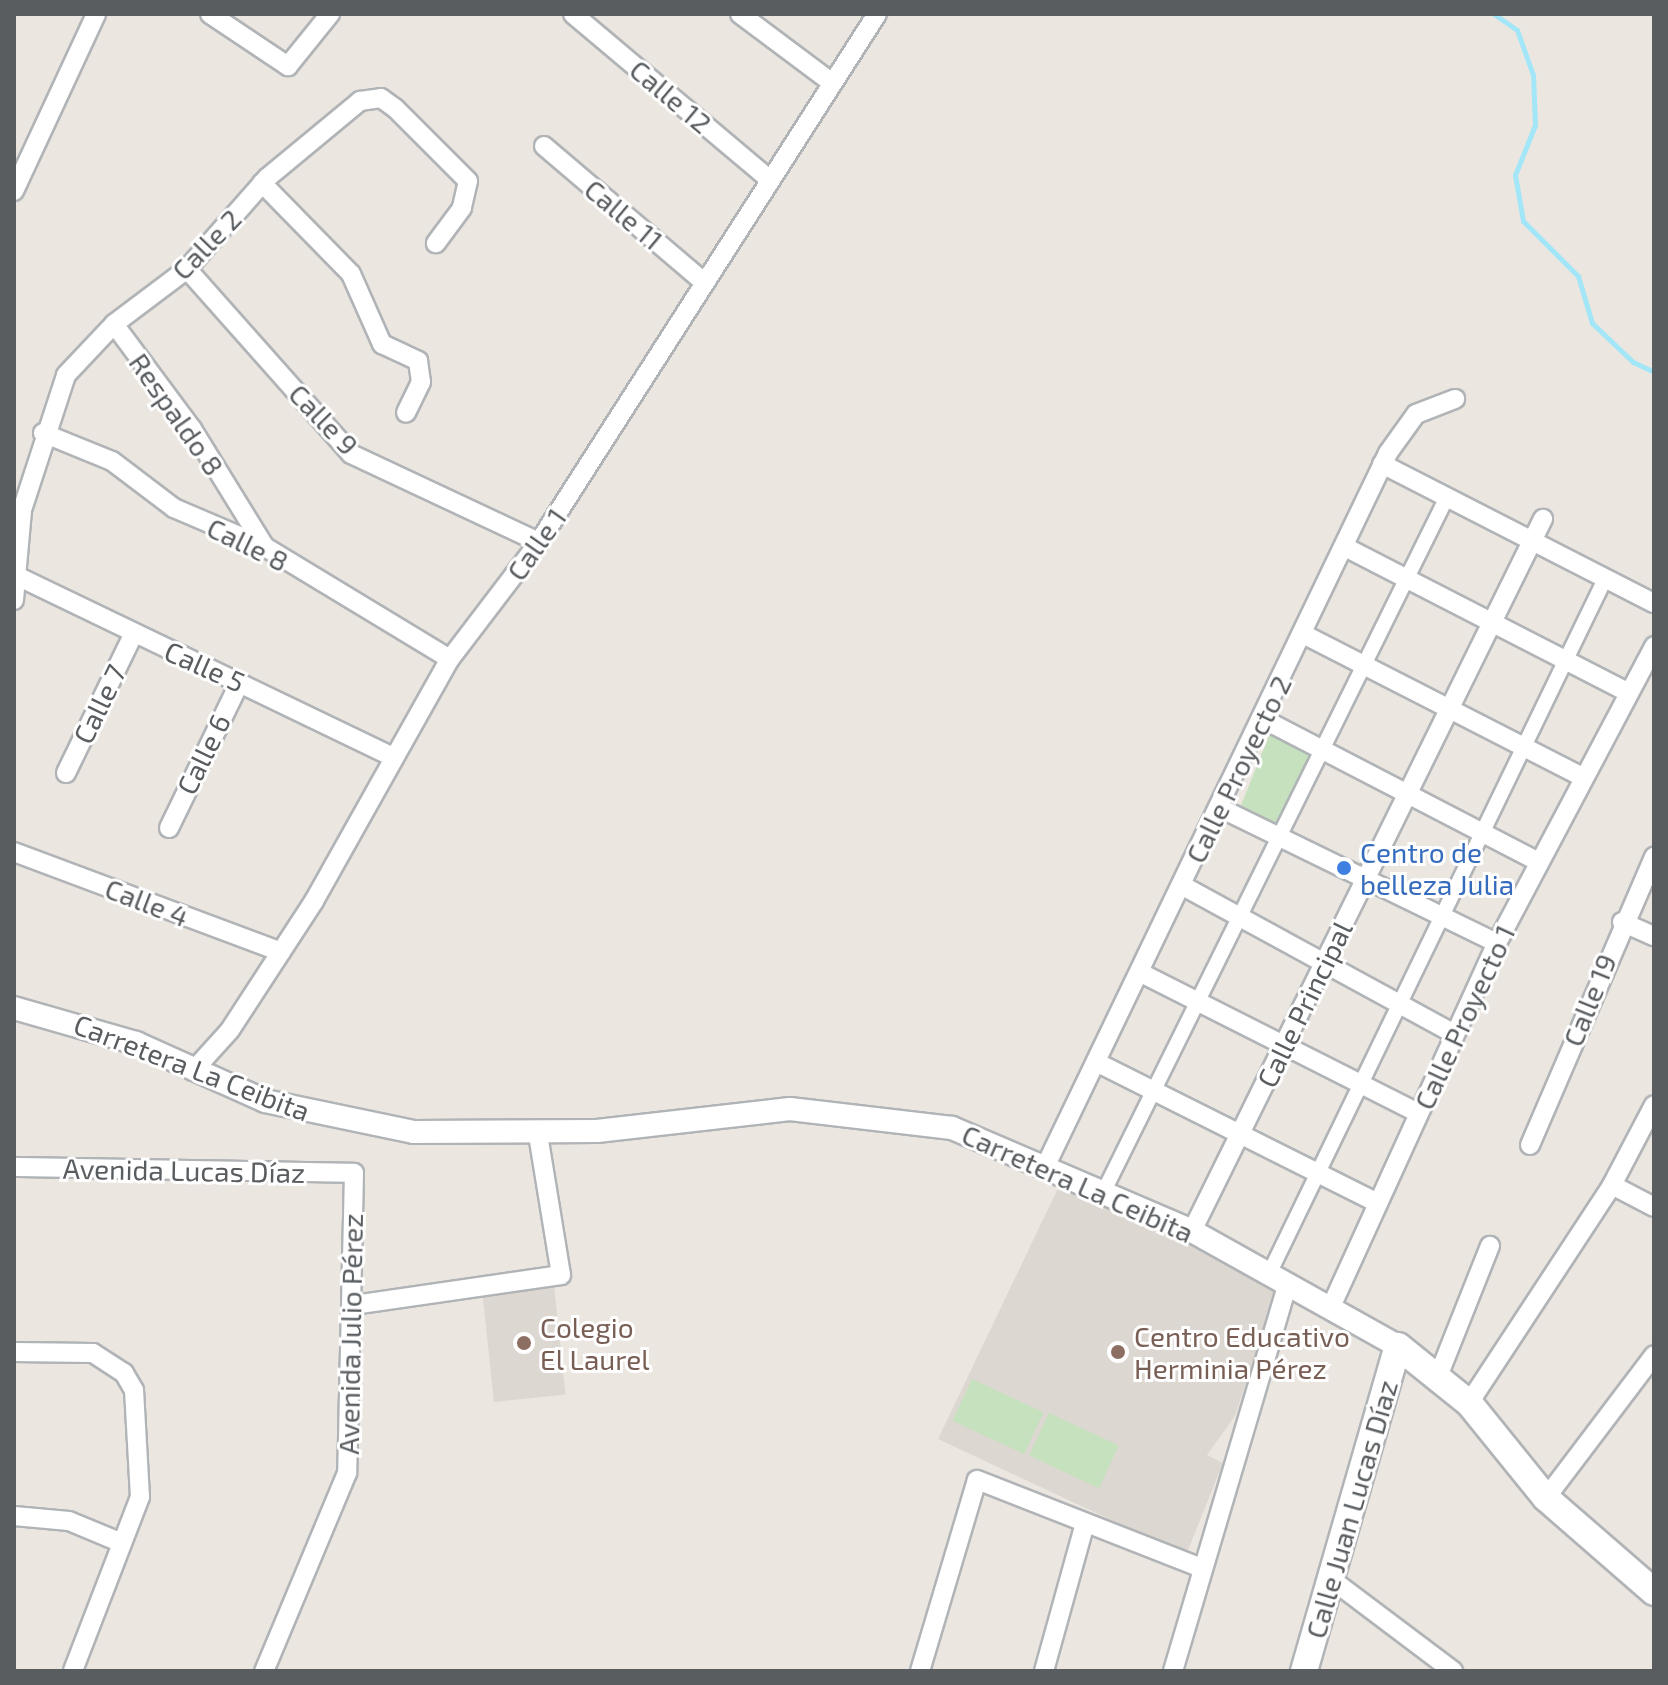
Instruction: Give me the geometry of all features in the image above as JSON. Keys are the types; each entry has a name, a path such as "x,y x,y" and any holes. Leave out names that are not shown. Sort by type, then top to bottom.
{"main road":[{"name":"Carretera La Ceibita","path":"1398,1346 1439,1374 1469,1403 1546,1498 1654,1592"},
{"name":"Calle Juan Lucas Díaz","path":"1304,1671 1398,1346"}],"street":[{"path":"14,191 96,14"},
{"path":"210,14 288,66 330,14"},
{"name":"Calle 12","path":"573,14 769,179"},
{"path":"740,14 831,82"},
{"name":"Calle 1","path":"193,1071 281,952 391,756 450,659 539,542 877,14"},
{"name":"Calle 2","path":"14,600 19,577 22,510 43,433 66,375 114,324 187,269 262,183 360,101 381,98 468,181 462,208 436,243"},
{"name":"Calle 11","path":"544,146 704,282"},
{"path":"262,183 351,274 382,344 418,361 421,382 406,413"},
{"name":"Calle 9","path":"187,269 351,454 539,542"},
{"name":"Respaldo 8","path":"114,324 192,429 265,547"},
{"name":"Calle Proyecto 2","path":"1046,1165 1183,886 1382,464 1416,414 1455,399"},
{"name":"Calle 8","path":"43,433 112,461 174,508 265,547 450,659"},
{"path":"1382,464 1532,544 1654,603"},
{"path":"1104,1191 1446,499"},
{"name":"Calle Principal","path":"1192,1231 1543,519"},
{"path":"1345,547 1494,619 1629,693"},
{"name":"Calle 5","path":"19,577 133,635 240,682 391,756"},
{"path":"1173,1671 1278,1279 1318,1174 1570,661 1605,579"},
{"path":"1303,634 1450,706 1583,777"},
{"name":"Calle 7","path":"66,773 133,635"},
{"name":"Calle Proyecto 1","path":"1330,1309 1497,943 1654,646"},
{"name":"Calle 6","path":"169,828 240,682"},
{"path":"1263,719 1539,862"},
{"path":"1220,808 1442,920 1497,943"},
{"name":"Calle 4","path":"14,852 281,952"},
{"name":"Calle 19","path":"1530,1145 1622,922 1654,857"},
{"path":"1183,886 1454,1034"},
{"path":"1622,922 1654,936"},
{"path":"1141,973 1283,1048 1362,1082 1418,1113"},
{"name":"Carretera La Ceibita","path":"14,1008 136,1043 193,1071 329,1118 414,1132 538,1134 790,1109 862,1112 952,1128 1046,1165 1192,1231 1398,1346"},
{"path":"1098,1063 1378,1203"},
{"path":"1469,1403 1612,1185 1654,1105"},
{"path":"353,1305 561,1275 538,1134"},
{"name":"Avenida Lucas Díaz","path":"14,1167 354,1173"},
{"name":"Avenida Julio Pérez","path":"264,1671 347,1473 354,1173"},
{"path":"1612,1185 1654,1207"},
{"path":"1439,1374 1490,1246"},
{"path":"14,1352 93,1353 113,1362 134,1390 143,1480 73,1671"},
{"path":"1546,1498 1654,1355"},
{"path":"920,1671 977,1480 1084,1527 1199,1567"},
{"path":"14,1516 69,1521 122,1543"},
{"path":"1044,1671 1084,1527"},
{"path":"1331,1579 1453,1671"}],"shaded area":[{"name":"Centro Educativo Herminia Pérez","path":"1061,1182 1277,1289 1235,1416 1207,1455 1223,1463 1186,1555 938,1439"},
{"name":"Colegio El Laurel","path":"554,1285 565,1394 494,1402 482,1293"}],"green space":[{"path":"1271,731 1317,750 1285,829 1239,811"},
{"path":"972,1379 1044,1412 1024,1454 953,1421"},
{"path":"1049,1413 1119,1446 1099,1488 1029,1456"}],"waterway":[{"path":"1494,14 1517,30 1533,75 1535,125 1515,175 1523,221 1578,276 1592,323 1633,362 1654,372"}],"place":[{"name":"Centro de belleza Julia","path":"1344,868"},
{"name":"Colegio El Laurel","path":"524,1343"},
{"name":"Centro Educativo Herminia Pérez","path":"1118,1352"}]}
